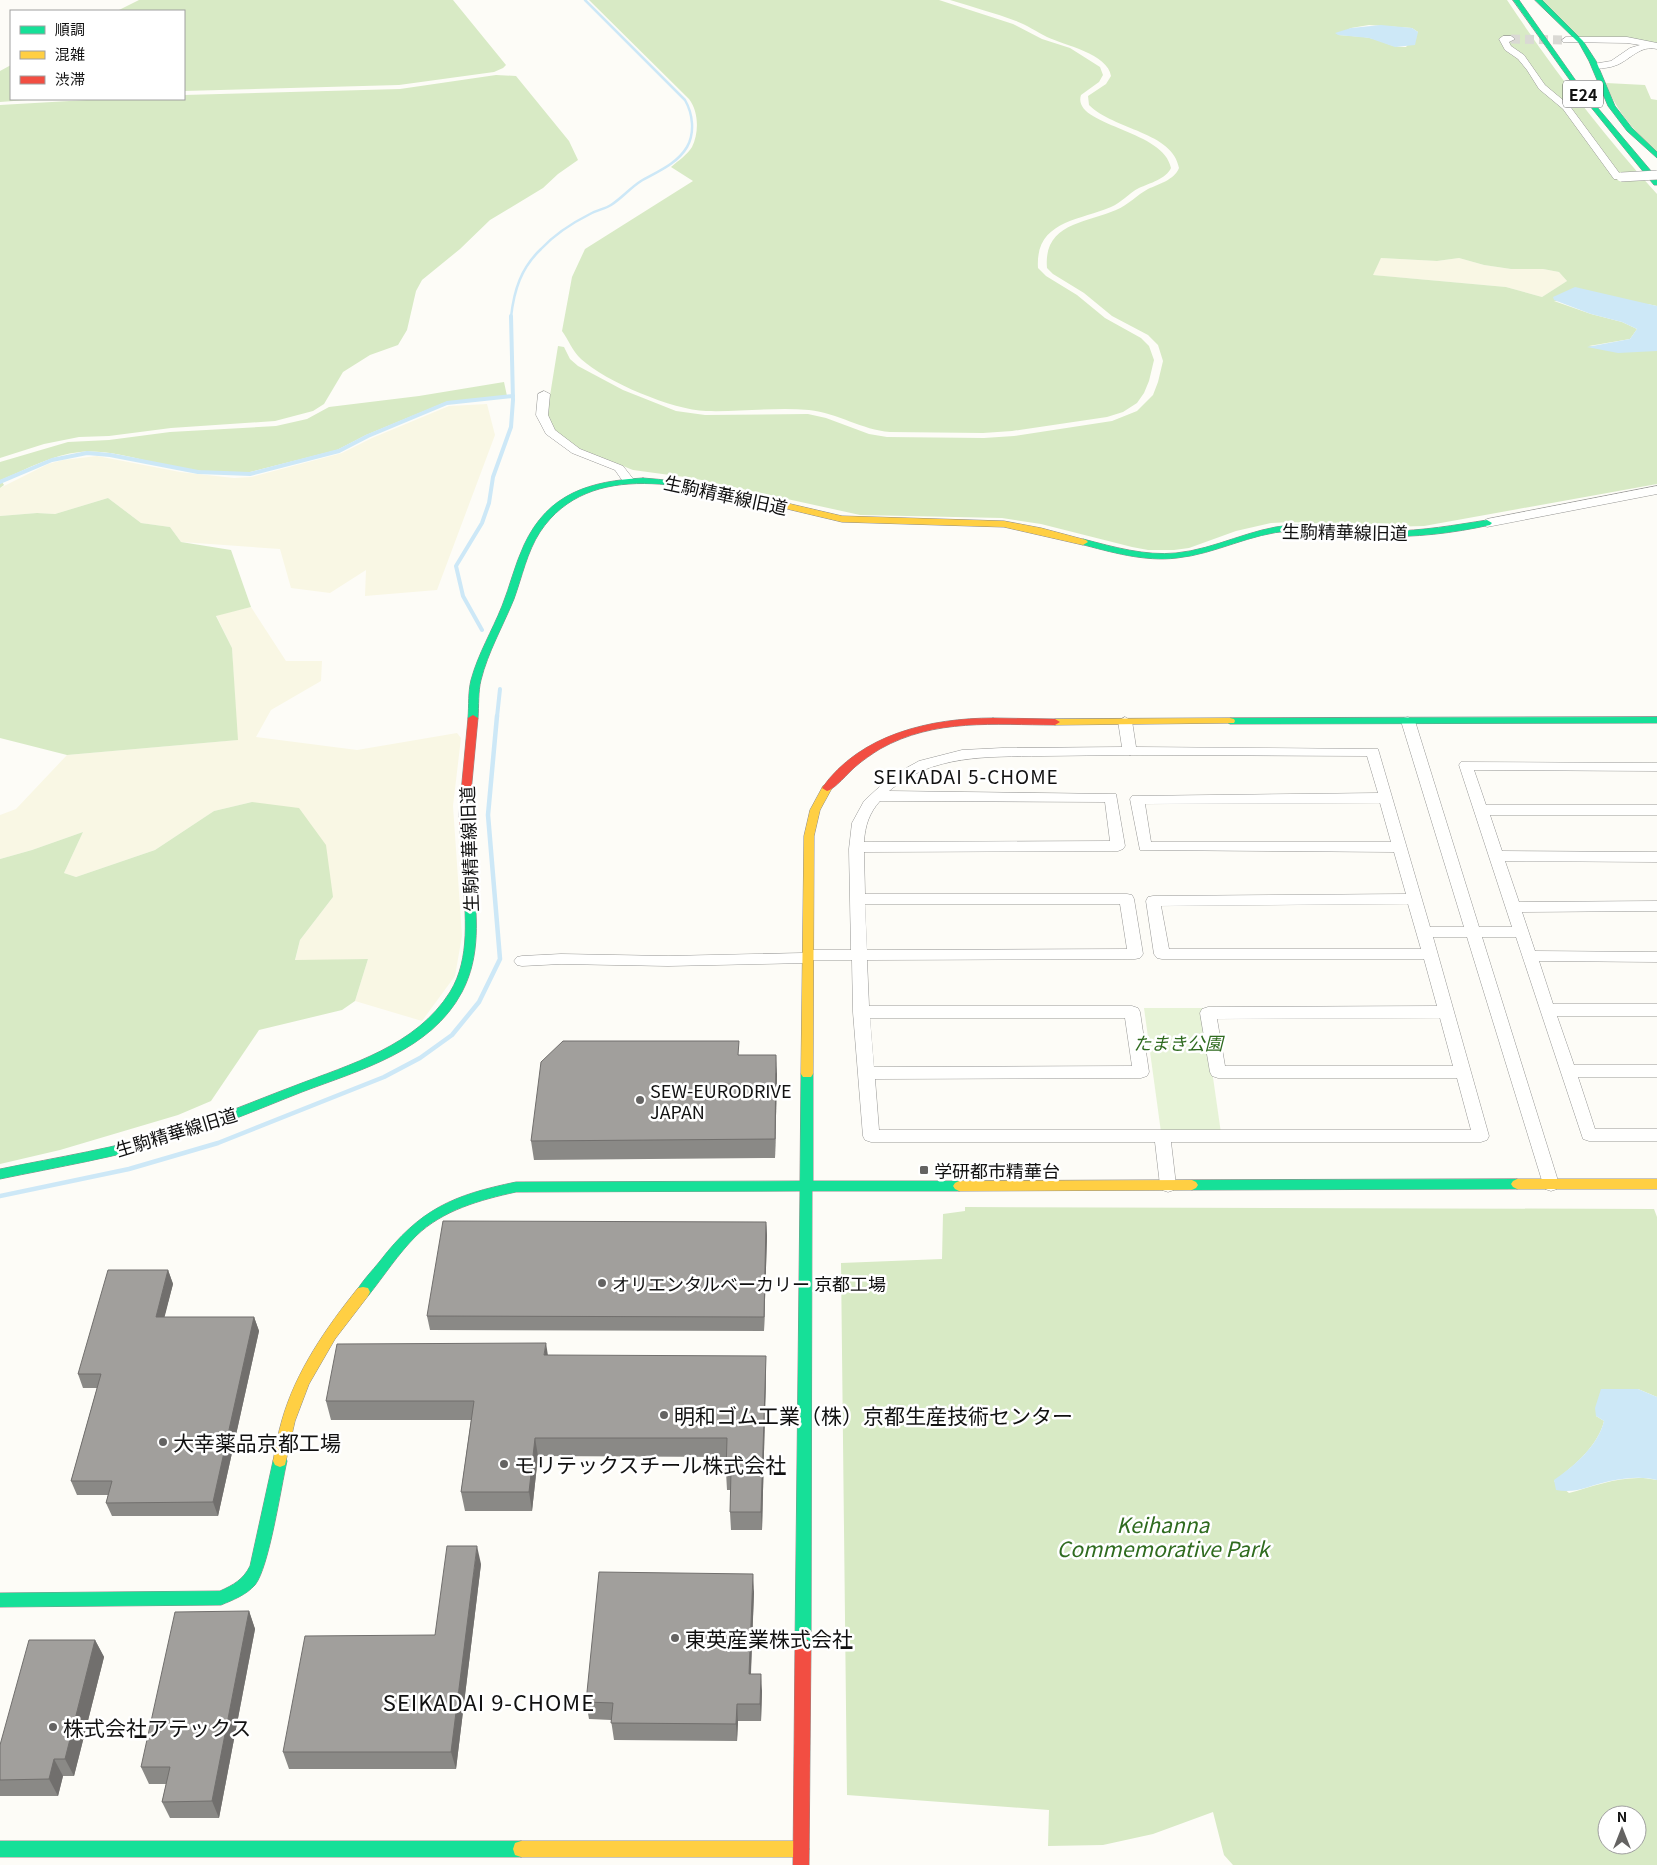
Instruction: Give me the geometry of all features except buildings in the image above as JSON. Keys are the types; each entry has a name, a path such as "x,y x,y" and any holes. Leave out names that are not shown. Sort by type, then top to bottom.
{"main road":[{"name":"E24","path":"1516,0 1579,89 1657,183"},
{"name":"E24","path":"1521,0 1579,82 1615,127 1657,174"},
{"path":"1538,0 1565,25 1572,40 1596,66 1606,97 1616,112 1636,136 1657,156"},
{"name":"生駒精華線旧道","path":"0,1174 130,1146 201,1126 340,1074 406,1042 436,1019 458,989 466,973 470,956 472,939 464,814 476,681 533,536 543,520 559,504 580,491 628,480 668,480 858,521 979,523 1022,527 1076,538 1129,553 1162,557 1194,554 1243,536 1274,529 1317,528 1408,534 1487,523"},
{"path":"801,1865 809,836 815,806 826,788 839,773 858,757 878,745 928,727 956,722 1657,720"},
{"path":"0,1600 222,1598 244,1588 252,1580 257,1567 290,1415 307,1374 349,1309 411,1233 443,1210 491,1192 516,1187 1657,1184"},
{"path":"0,1849 801,1849"}],"street":[{"path":"1511,39 1503,39 1508,48 1531,69 1542,87 1566,107 1617,177 1657,174"},
{"path":"1572,40 1626,40 1657,46"},
{"path":"1596,66 1610,65 1617,62 1630,50 1657,46"},
{"path":"544,394 542,415 550,432 576,451 619,468 628,480"},
{"name":"生駒精華線旧道","path":"1487,523 1657,490"},
{"path":"1125,721 1130,751"},
{"path":"1408,721 1551,1184"},
{"path":"987,752 1373,752 1481,1136 871,1136 861,1012 858,847 859,823 867,807 877,796 888,784 925,763 949,756 987,752"},
{"path":"1657,767 1466,765 1483,810 1589,1135 1657,1135"},
{"path":"858,847 1118,846 1111,797 877,796"},
{"path":"1386,798 1137,799 1145,847 1400,848"},
{"path":"1483,810 1657,810"},
{"path":"1498,856 1657,857"},
{"path":"858,898 1127,899 1135,954"},
{"path":"1162,954 1153,901 1414,899"},
{"path":"1515,907 1657,906"},
{"path":"1424,932 1523,932"},
{"path":"522,961 561,959 668,961 859,954 1430,954"},
{"path":"1531,956 1657,957"},
{"path":"1548,1010 1657,1010"},
{"path":"861,1012 1132,1012 1141,1072 866,1073"},
{"path":"1446,1012 1208,1013 1218,1072 1463,1072"},
{"path":"1568,1071 1657,1071"},
{"path":"1162,1136 1168,1185"}],"shaded area":[{"path":"1381,258 1437,261 1459,258 1484,265 1511,269 1543,269 1559,272 1567,281 1542,297 1506,287 1372,275"},
{"path":"487,404 495,435 437,590 365,596 366,570 330,593 291,588 280,549 181,542 170,527 141,523 108,498 55,514 37,513 0,516 0,488 48,464 63,460 97,456 180,472 234,478 251,477 342,453 372,438 449,406"},
{"path":"251,607 286,661 322,661 321,681 271,710 256,737 357,750 457,733 461,738 453,806 462,936 455,976 422,1021 355,1001 368,959 295,961 300,940 333,897 252,802 214,811 155,850 76,877 64,873 83,832 0,859 0,815 16,809 67,755 237,740 232,648 216,615"}],"green space":[{"path":"139,0 453,0 506,65 494,72 399,85 185,91 185,10 119,10"},
{"path":"589,0 939,0 1013,24 1042,39 1070,48 1100,67 1103,75 1099,82 1081,95 1082,105 1090,114 1153,144 1165,155 1171,168 1162,178 1135,190 1115,205 1061,225 1051,232 1039,252 1038,268 1046,276 1077,295 1105,318 1141,338 1149,346 1154,360 1149,381 1137,403 1123,412 1107,417 1012,431 983,433 890,432 880,431 830,414 809,410 706,411 676,406 640,393 606,377 592,368 578,356 562,331 572,277 585,249 693,181 671,167 692,147 697,123 695,110 689,99"},
{"path":"950,0 1507,0 1578,100 1657,194 1657,306 1647,304 1554,301 1591,314 1622,322 1637,329 1630,339 1589,346 1657,351 1657,484 1424,526 1385,527 1292,522 1271,523 1236,531 1189,548 1148,550 1041,524 1002,518 860,515 692,478 633,470 577,448 562,438 553,428 547,414 558,346 564,347 570,359 578,366 623,390 676,411 705,415 808,414 826,418 869,434 887,437 984,438 1014,436 1112,421 1137,411 1153,395 1163,361 1158,345 1148,335 1112,316 1084,293 1053,274 1047,268 1048,253 1052,242 1059,233 1080,222 1116,210 1148,189 1174,176 1179,168 1174,156 1166,146 1141,132 1113,120 1089,105 1088,96 1106,84 1111,76 1108,68 1094,56 1000,15","holes":["1369,25 1412,28 1418,32 1406,47 1370,38 1338,35 1351,28","1381,258 1437,261 1459,258 1484,265 1511,269 1543,269 1559,272 1567,281 1542,297 1506,287 1373,275"]},
{"path":"1542,0 1657,0 1657,44 1579,37"},
{"path":"10,66 10,100 27,100 0,102 0,71"},
{"path":"496,75 516,76 569,141 578,160 558,174 543,188 490,220 460,249 422,280 416,291 407,330 398,345 370,355 343,372 324,404 313,411 275,421 79,437 44,444 0,458 0,105 87,100 185,100 185,95 400,89"},
{"path":"1606,83 1645,85 1651,99 1657,100 1657,152 1641,137 1621,112"},
{"path":"504,382 507,396 446,402 366,435 337,450 250,472 199,471 114,454 80,452 50,459 1,480 4,485 0,488 0,462 68,442 109,440 170,432 276,426 307,419 329,407 419,396"},
{"path":"108,498 141,523 170,527 181,542 231,550 251,607 216,616 232,648 238,740 67,755 0,738 0,516 37,513 55,514"},
{"path":"252,802 299,808 326,845 333,897 300,940 295,960 368,959 355,1001 342,1010 259,1030 211,1101 178,1115 60,1150 0,1164 0,859 83,832 64,873 76,877 155,850 214,811"},
{"name":"たまき公園","path":"1144,1008 1203,1008 1221,1133 1161,1132"},
{"name":"Keihanna Commemorative Park","path":"965,1207 1654,1209 1657,1217 1657,1397 1638,1389 1596,1416 1604,1421 1591,1447 1577,1462 1554,1481 1569,1493 1624,1479 1646,1478 1657,1480 1657,1865 1233,1865 1224,1855 1213,1812 1153,1834 1103,1845 1048,1846 1049,1810 847,1795 841,1263 942,1259 943,1214 965,1211"}],"water":[{"path":"1381,25 1412,28 1418,32 1415,45 1395,47 1369,38 1338,35 1335,33 1351,28"},
{"path":"1575,287 1657,306 1657,351 1618,353 1587,347 1630,339 1637,329 1622,322 1591,314 1554,300 1553,297"},
{"path":"1601,1389 1638,1389 1657,1397 1657,1480 1628,1478 1577,1490 1556,1490 1554,1480 1584,1455 1601,1430 1604,1421 1596,1416 1595,1408"}],"waterway":[{"path":"511,317 514,298 520,280 528,264 546,244 570,225 611,205 641,181 672,163 683,153 690,142 692,130 691,117 685,100 585,0"},
{"path":"511,317 513,396"},
{"path":"0,482 52,460 87,453 110,455 198,472 250,474 339,451 368,436 447,403 513,396"},
{"path":"482,630 463,596 456,566 482,523 489,503 493,477 511,427 513,396"},
{"path":"497,717 500,689"},
{"path":"0,1196 129,1169 218,1143 384,1077 420,1058 452,1035 479,1002 500,959 488,815 497,716"}],"tunnel":[{"path":"1511,39 1566,40"}],"traffic: fast":[{"path":"1516,0 1579,89 1657,183"},
{"path":"1538,0 1581,42 1592,61 1604,92 1617,114 1657,156"},
{"path":"473,718 474,689 479,670 509,599 524,554 537,529 558,505 583,490 612,483 643,480 707,488 765,501"},
{"path":"1083,542 1136,554 1163,556 1204,550 1277,529 1315,528 1377,534 1401,534 1487,523"},
{"path":"1230,721 1657,720"},
{"path":"0,1174 109,1152 190,1130 365,1064 407,1042 426,1028 443,1011 456,992 462,978 467,964 471,936 468,877"},
{"path":"803,1645 807,1074"},
{"path":"1192,1185 1517,1184"},
{"path":"363,1292 411,1233 434,1215 460,1202 516,1187 959,1186"},
{"path":"0,1600 221,1598 243,1587 251,1579 257,1567 280,1461"},
{"path":"0,1849 521,1849"}],"traffic: slow":[{"path":"765,501 842,519 1004,524 1083,542"},
{"path":"1055,722 1230,721"},
{"path":"807,1074 809,836 815,810 827,788"},
{"path":"1517,1184 1657,1184"},
{"path":"959,1186 1192,1185"},
{"path":"280,1461 288,1421 311,1366 341,1320 363,1292"},
{"path":"521,1849 801,1849"}],"traffic: jam":[{"path":"468,877 464,814 473,718"},
{"path":"827,788 840,774 869,752 902,735 919,729 968,721 1055,722"},
{"path":"801,1865 803,1645"}],"place":[{"name":"SEW-EURODRIVE JAPAN","path":"640,1100"},
{"name":"学研都市精華台","path":"924,1170"},
{"name":"オリエンタルベーカリー 京都工場","path":"602,1283"},
{"name":"明和ゴム工業（株）京都生産技術センター","path":"664,1415"},
{"name":"大幸薬品京都工場","path":"163,1442"},
{"name":"モリテックスチール株式会社","path":"504,1464"},
{"name":"東英産業株式会社","path":"675,1638"},
{"name":"株式会社アテックス","path":"53,1727"}],"district":[{"name":"SEIKADAI 5-CHOME","path":"966,775"},
{"name":"SEIKADAI 9-CHOME","path":"489,1701"}]}
